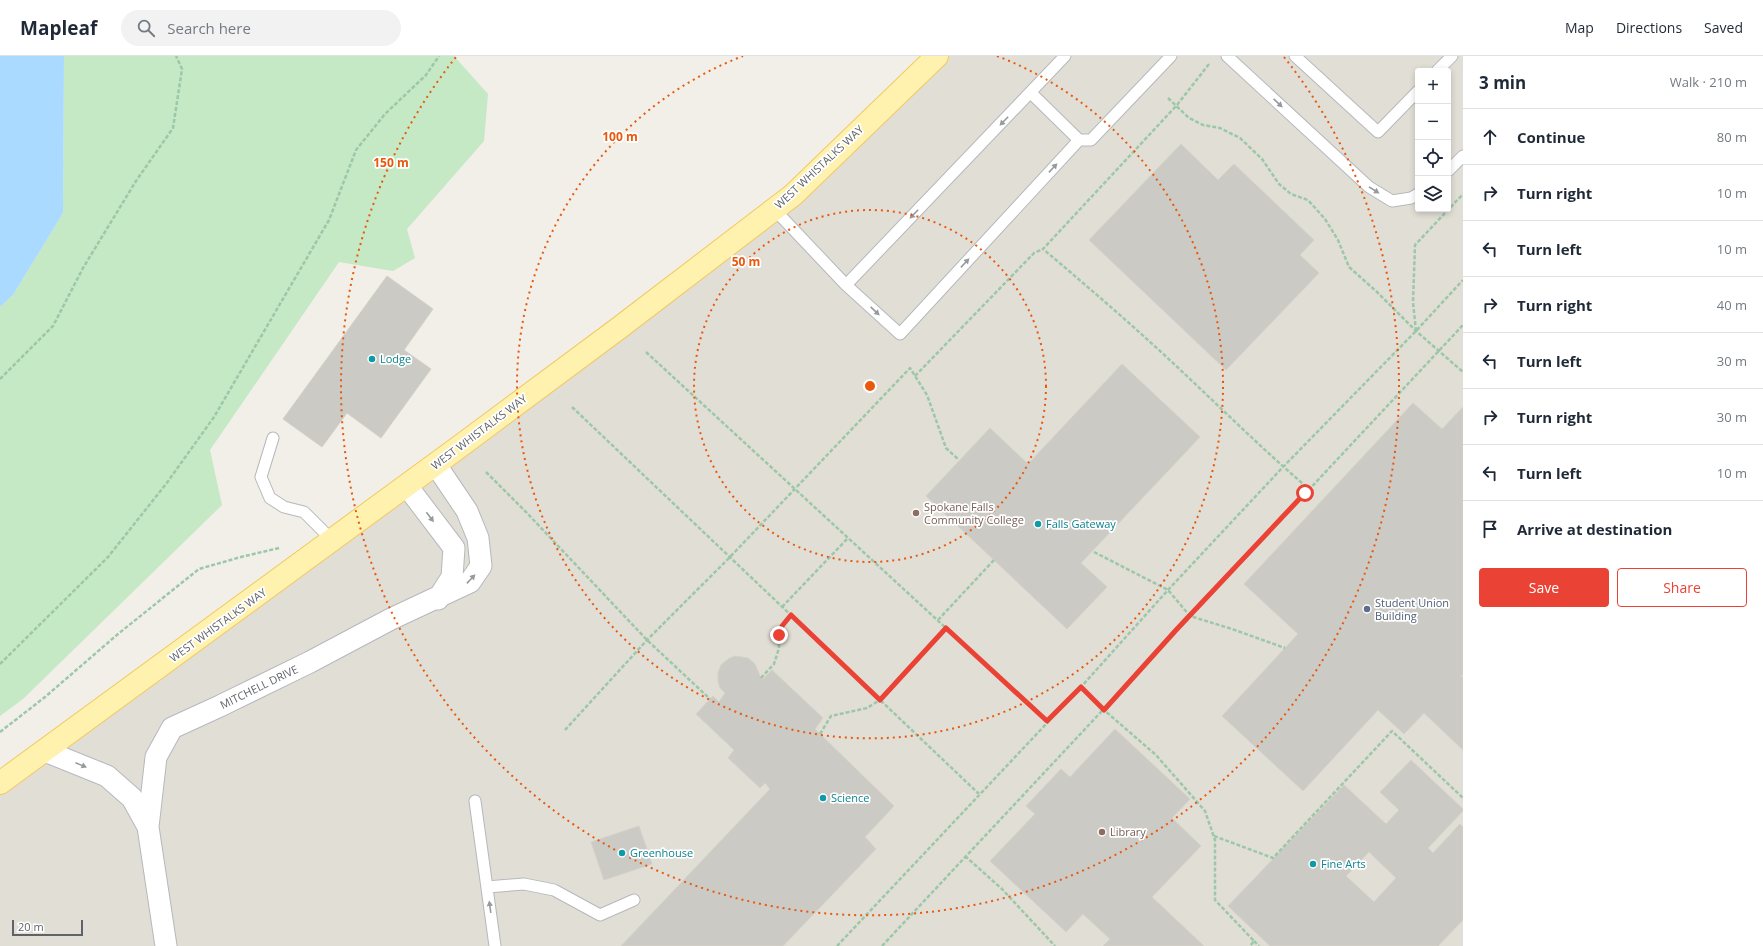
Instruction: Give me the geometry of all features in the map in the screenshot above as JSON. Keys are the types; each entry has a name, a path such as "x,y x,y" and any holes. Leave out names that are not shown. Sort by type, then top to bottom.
{"main road":[{"name":"WEST WHISTALKS WAY","path":"0,783 436,465 793,195 937,56"}],"street":[{"name":"MITCHELL DRIVE","path":"166,946 148,827 156,757 172,728 310,662 391,619 438,599 470,582 481,566 478,538 467,510 436,465"},
{"path":"407,486 454,548 452,577 438,599"},
{"name":"MITCHELL DRIVE","path":"44,751 107,776 132,798 148,827"}],"lane":[{"path":"846,285 1065,56"},
{"path":"1031,93 1079,140 1091,140 1171,56"},
{"path":"1227,56 1369,187 1392,201 1411,198 1415,196"},
{"path":"1295,56 1378,132 1415,94"},
{"path":"1440,68 1452,56"},
{"path":"774,209 846,285 900,334 1079,140"},
{"path":"1451,168 1463,156"},
{"path":"273,438 261,477 270,498 284,507 304,512 333,541"},
{"path":"475,801 495,946"},
{"path":"487,887 524,884 554,890 600,915 634,900"}],"path":[{"path":"0,379 53,326 83,268 136,181 173,128 182,69 176,56"},
{"path":"0,664 108,557 166,484 214,417 329,220 342,188 348,166 356,150 385,114 426,75 438,56"},
{"path":"915,376 1034,253 1043,249 1177,105 1209,64"},
{"path":"1168,98 1189,118 1203,125 1220,128 1240,138 1262,159 1279,184 1291,194 1308,200 1325,219 1338,240 1349,267 1377,292 1416,331 1463,372"},
{"path":"1416,331 1413,302 1415,245 1463,194"},
{"path":"1043,249 1122,317 1283,467 1309,488"},
{"path":"837,946 1047,721 1081,687 1168,590 1283,467 1416,331 1463,280"},
{"path":"882,946 1463,325"},
{"path":"646,352 1047,721"},
{"path":"565,730 647,640 730,557 910,368 927,395 946,448 959,460"},
{"path":"572,407 979,794"},
{"path":"486,472 526,512 647,640 710,699"},
{"path":"782,607 848,538"},
{"path":"0,732 46,697 118,634 199,569 241,557 286,547"},
{"path":"1094,552 1168,590 1190,616 1285,648"},
{"path":"938,620 994,560"},
{"path":"762,678 774,664 779,648 779,635 782,626 791,615"},
{"path":"820,734 831,716 867,708 880,700 946,628"},
{"path":"1081,687 1104,710 1156,755 1205,811 1215,840 1215,900 1259,946"},
{"path":"1214,836 1273,858 1392,732 1463,798"},
{"path":"965,856 1002,889 1055,946"},
{"path":"1250,946 1254,941"}],"shaded area":[{"name":"Spokane Falls Community College","path":"937,56 1463,56 1463,946 0,946 0,783 793,195"}],"green space":[{"path":"64,56 454,56 488,94 484,141 407,229 415,258 393,271 339,262 210,450 222,505 23,699 0,716 0,307 13,295 63,213"}],"water":[{"path":"0,56 64,56 63,213 13,295 0,307"}],"building":[{"path":"1181,144 1218,180 1234,164 1314,240 1300,255 1319,273 1226,370 1089,240"},
{"name":"Lodge","path":"387,276 433,309 404,350 431,369 381,438 347,413 322,447 283,419"},
{"name":"Falls Gateway","path":"1122,364 1200,437 1081,563 1107,587 1067,629 926,496 990,428 1028,464"},
{"name":"Student Union Building","path":"1413,403 1442,429 1463,407 1463,674 1461,676 1463,677 1463,750 1424,713 1404,734 1378,710 1303,791 1222,716 1298,634 1244,584"},
{"name":"Science","path":"735,656 748,658 755,664 760,676 763,679 772,670 823,718 815,729 894,806 865,837 876,849 783,946 621,946 770,789 765,783 760,788 728,758 734,750 696,714 713,696 719,702 725,693 720,688 718,673 721,665 728,659"},
{"name":"Library","path":"1115,729 1190,799 1172,818 1201,846 1152,897 1204,946 1103,946 1110,939 1083,914 1066,932 990,861 1035,814 1026,806 1061,769 1070,777"},
{"name":"Fine Arts","path":"1411,760 1463,809 1463,811 1428,848 1433,853 1460,824 1463,827 1463,920 1438,946 1270,946 1228,906 1344,785 1386,824 1399,810 1380,792","holes":["1369,852 1396,878 1374,902 1346,876"]},
{"name":"Greenhouse","path":"639,826 652,864 604,880 591,842"}],"place":[{"name":"Lodge","path":"372,359"},
{"name":"Spokane Falls Community College","path":"916,513"},
{"name":"Falls Gateway","path":"1038,524"},
{"name":"Student Union Building","path":"1367,609"},
{"name":"Science","path":"823,798"},
{"name":"Library","path":"1102,832"},
{"name":"Greenhouse","path":"622,853"},
{"name":"Fine Arts","path":"1313,864"}],"route":[{"path":"779,635 782,626 791,615 880,700 946,628 1047,721 1081,687 1104,710 1177,629 1305,493"}]}
